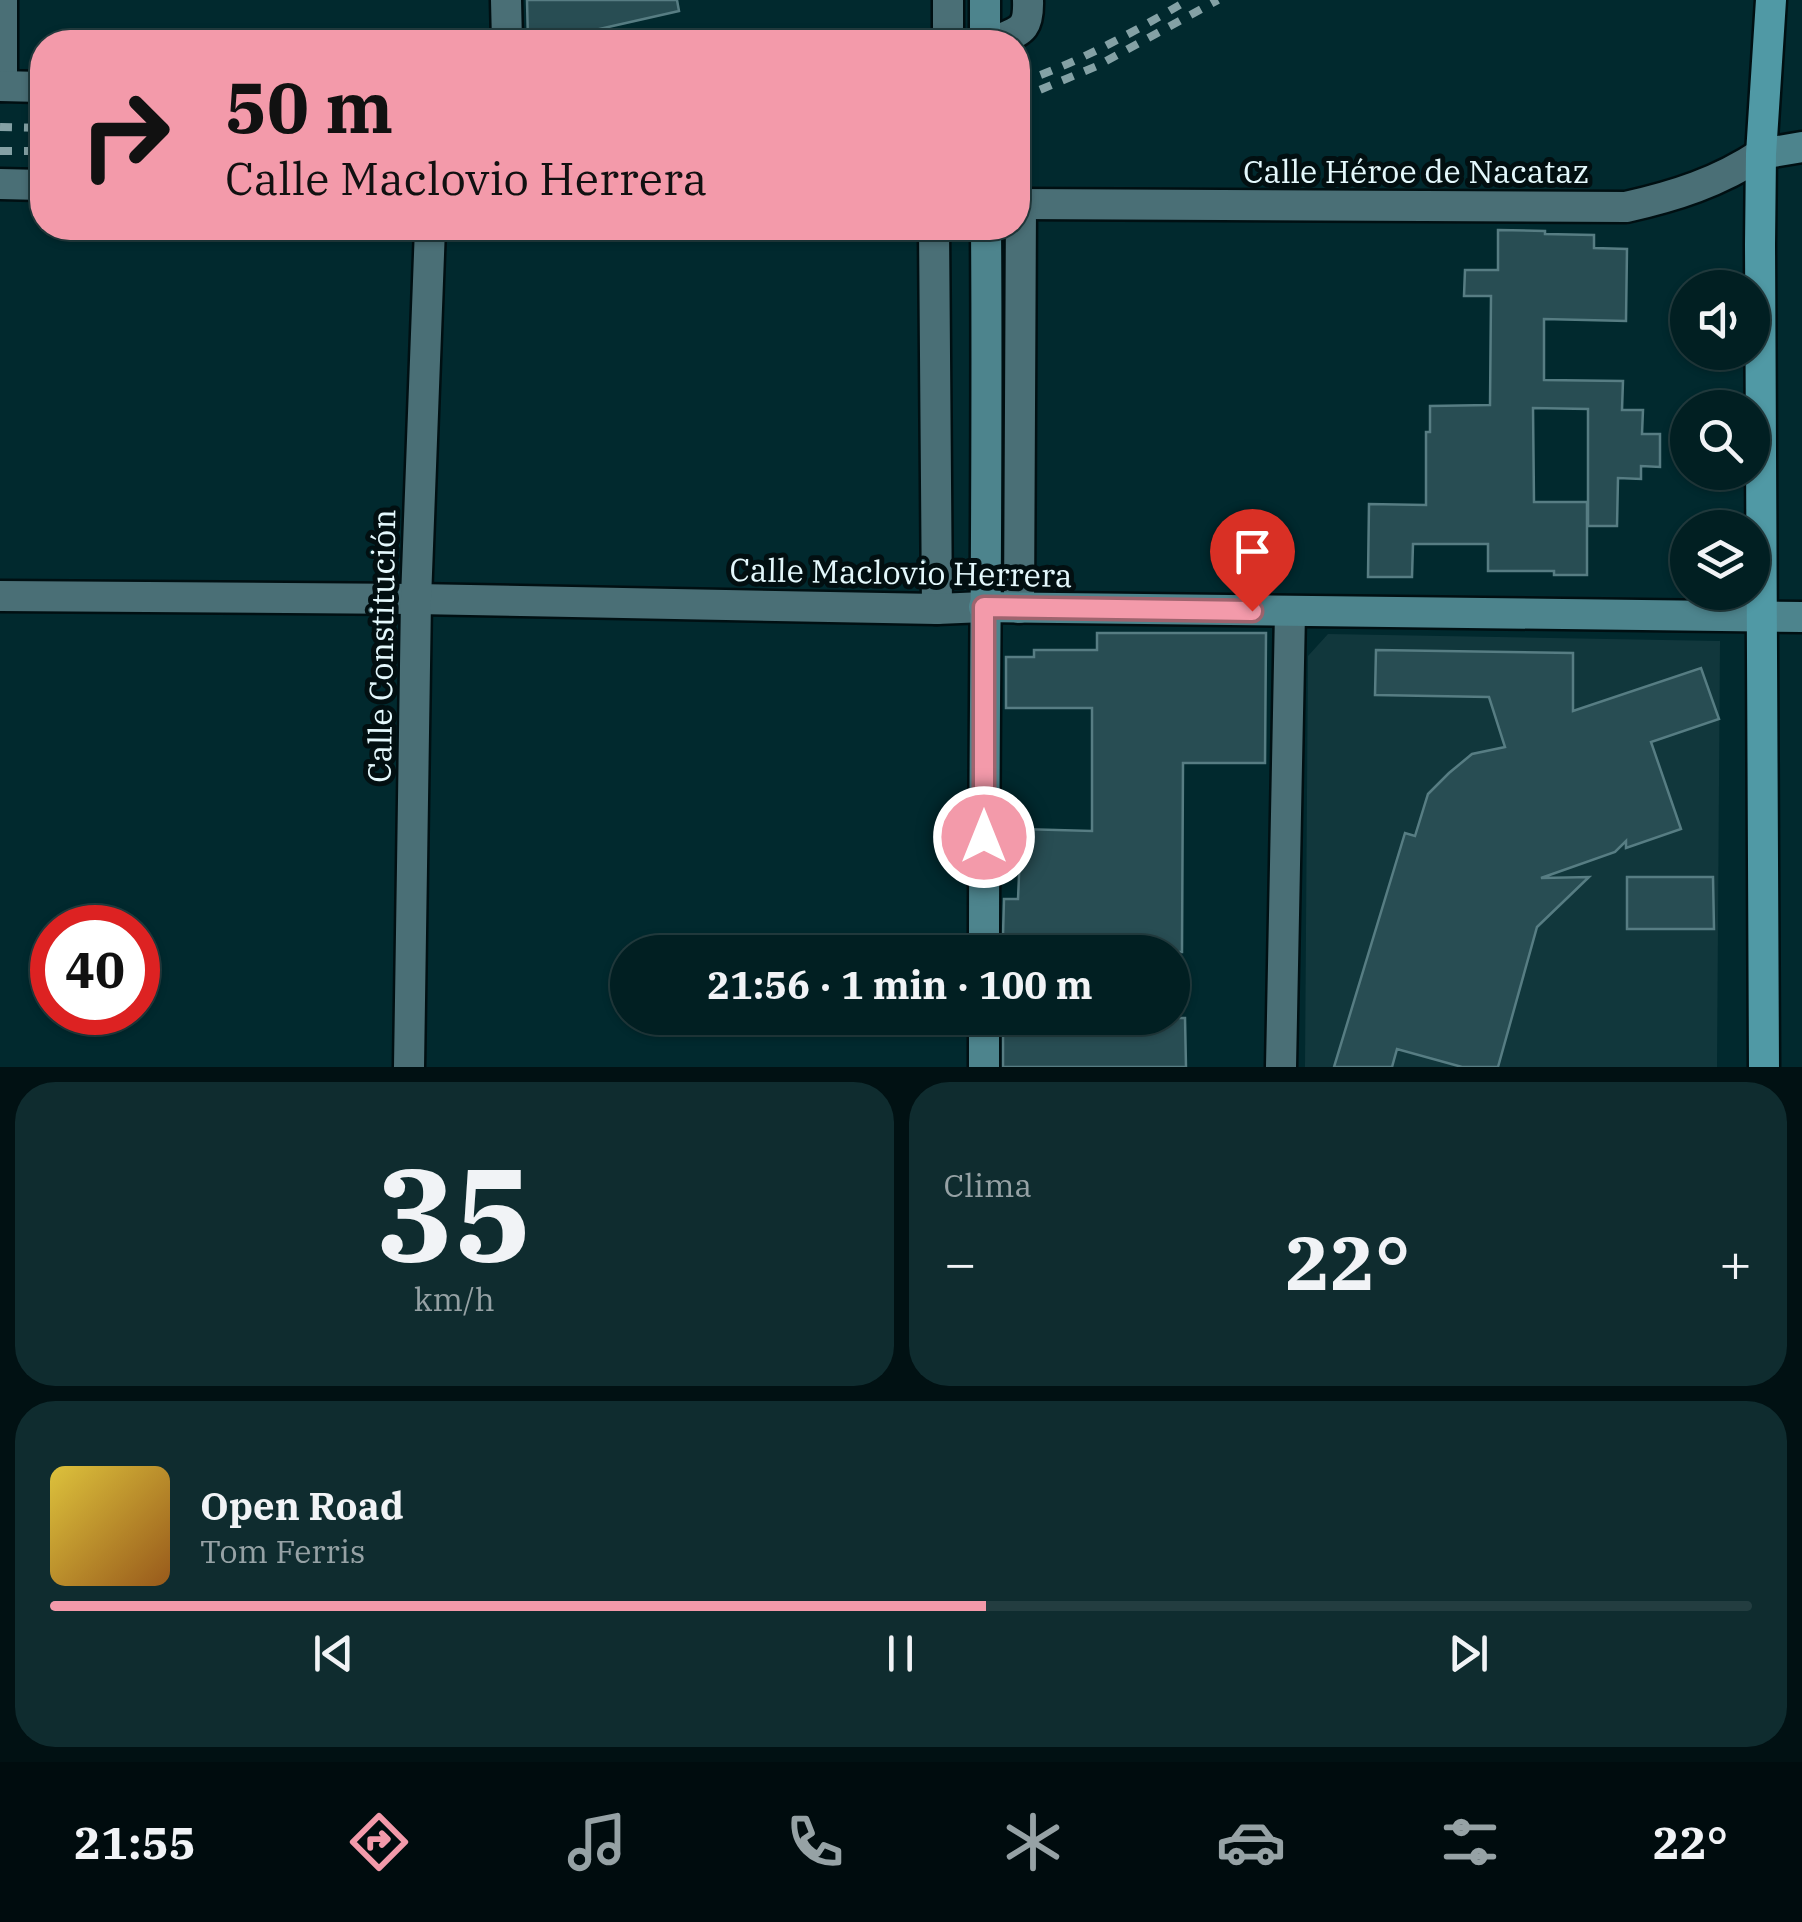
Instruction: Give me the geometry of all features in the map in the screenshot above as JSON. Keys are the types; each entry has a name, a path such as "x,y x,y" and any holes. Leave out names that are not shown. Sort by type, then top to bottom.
{"main road":[{"path":"1764,1067 1761,154 1771,0"}],"street":[{"path":"2,0 1,86 30,87"},
{"path":"506,0 507,30"},
{"path":"948,0 948,30"},
{"path":"985,0 986,30"},
{"path":"1019,30 1029,20 1028,0"},
{"name":"Calle Héroe de Nacataz","path":"1030,204 1626,207 1711,182 1761,154 1802,147"},
{"path":"0,184 30,185"},
{"name":"Calle Constitución","path":"409,1067 416,599 430,240"},
{"path":"934,240 936,609"},
{"path":"984,935 986,240"},
{"path":"1019,240 1019,608"},
{"name":"Calle Maclovio Herrera","path":"0,596 1802,617"},
{"path":"1281,1067 1290,612"},
{"path":"984,1035 984,1067"}],"shaded area":[{"path":"1328,634 1720,641 1717,1067 1305,1067 1308,656"}],"building":[{"path":"527,0 677,0 679,11 595,30 528,30"},
{"path":"1498,230 1594,235 1594,248 1627,249 1626,321 1544,319 1544,380 1623,381 1622,410 1643,410 1642,434 1660,434 1660,467 1641,466 1641,479 1618,478 1617,526 1588,526 1588,409 1533,408 1534,502 1587,502 1587,575 1488,571 1488,544 1413,544 1412,577 1368,577 1369,504 1426,505 1430,406 1490,405 1491,296 1464,296 1465,270 1498,270"},
{"path":"1097,633 1266,633 1265,763 1183,763 1182,935 1003,935 1004,899 1018,899 1021,829 1092,831 1092,708 1006,708 1006,657 1034,657 1034,650 1097,650"},
{"path":"1376,650 1573,653 1573,711 1701,668 1719,719 1651,742 1681,829 1626,848 1626,841 1615,852 1541,878 1589,877 1537,927 1498,1067 1462,1067 1397,1049 1392,1067 1334,1067 1405,833 1415,836 1428,794 1449,773 1472,754 1505,747 1489,697 1375,695"},
{"path":"1627,877 1713,877 1714,929 1627,929"},
{"path":"1003,1035 1185,1035 1186,1067 1003,1067"}],"railway":[{"path":"1030,78 1105,46 1188,0"},
{"path":"1030,94 1097,66 1218,0"},
{"path":"0,127 30,128"},
{"path":"0,151 30,151"}],"route":[{"path":"984,837 984,607 1252,611"}]}
